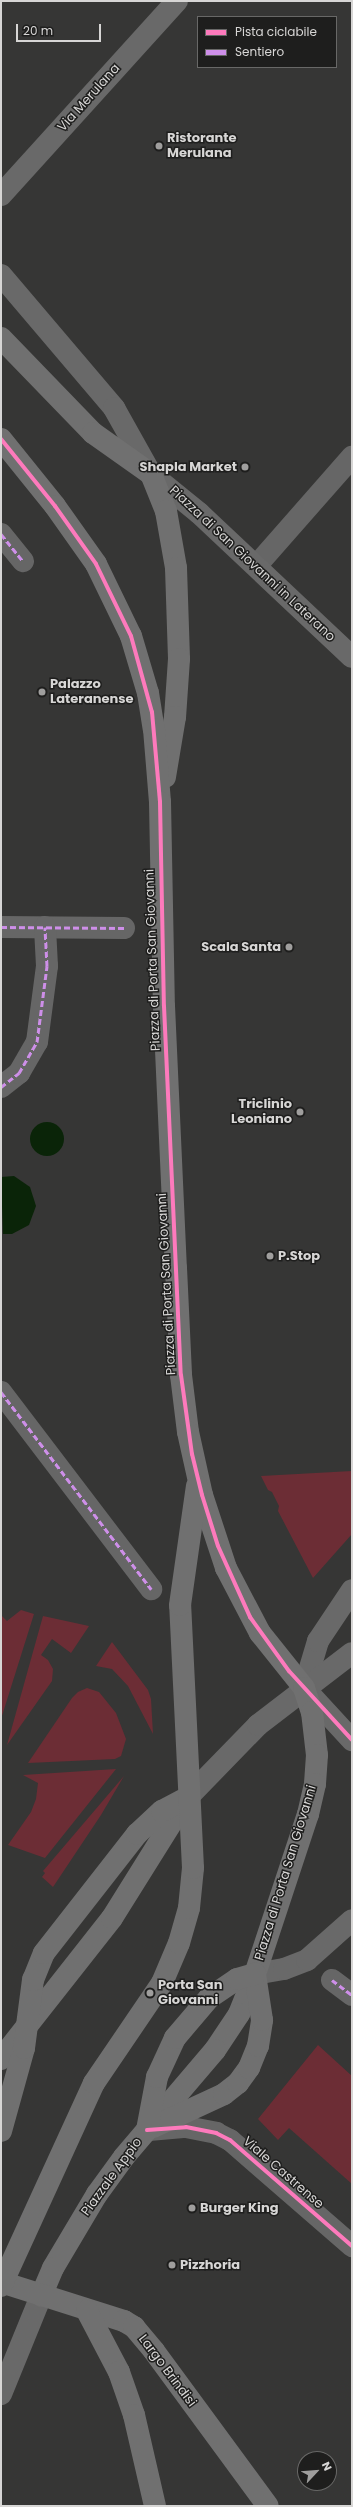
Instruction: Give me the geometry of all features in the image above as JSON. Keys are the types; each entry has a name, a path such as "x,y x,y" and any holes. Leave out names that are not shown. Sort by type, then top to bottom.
{"main road":[{"name":"Via Merulana","path":"1,195 177,1"},
{"name":"Piazza di San Giovanni in Laterano","path":"1,275 114,408 151,474 171,526 178,597 177,691 172,738 160,802"},
{"name":"Piazza di San Giovanni in Laterano","path":"1,338 93,433 183,498 256,565 352,657"},
{"path":"1,439 76,534 117,602 131,636 148,693 154,729 160,802"},
{"name":"Piazza di Porta San Giovanni","path":"160,802 164,1006 181,1375 188,1432 198,1479 218,1546 240,1599 267,1644 304,1688 352,1740"},
{"name":"Piazza di Porta San Giovanni","path":"1,2282 94,2083 154,1996 175,1954 186,1920 193,1881 180,1605 198,1479"},
{"path":"304,1688 318,1641 352,1590"},
{"path":"1,2059 112,1918 188,1797 258,1725 304,1688 352,1653"},
{"name":"Piazza di Porta San Giovanni","path":"215,2050 239,2014 255,1974 308,1814 315,1784 316,1734 304,1688"},
{"path":"1,2131 18,2077 28,2024 35,1972 48,1946 137,1834 162,1811 188,1797"},
{"path":"147,2130 157,2077 175,2038 209,1998 233,1981 255,1974 284,1969 307,1960 352,1920"},
{"path":"147,2130 217,2098 232,2088 245,2075 255,2055 261,2030 262,2010 255,1974"},
{"name":"Piazzale Appio","path":"41,2296 53,2268 87,2209 147,2130 215,2050"},
{"path":"1,2282 87,2311 119,2372 134,2415 155,2506"},
{"path":"1,2394 41,2296"},
{"name":"Largo Brindisi","path":"87,2311 124,2321 141,2336 268,2506"}],"street":[{"path":"256,565 352,457"},
{"path":"1,534 23,561"},
{"path":"1,927 124,928"},
{"path":"1,1087 19,1073 37,1042 47,966 45,927"},
{"path":"1,1392 151,1588"},
{"path":"332,1980 352,1995"},
{"name":"Viale Castrense","path":"147,2130 186,2127 216,2133 230,2140 352,2246"}],"shaded area":[{"path":"44,1122 50,1122 54,1123 61,1129 64,1139 63,1146 57,1153 50,1156 44,1156 40,1155 33,1149 30,1142 30,1136 31,1132 37,1125"},
{"path":"14,1176 30,1187 36,1206 29,1225 12,1234 3,1234 1,1177"},
{"path":"352,1471 352,1534 313,1578 278,1511 279,1506 272,1492 268,1490 261,1476"},
{"path":"21,1610 34,1614 1,1719 1,1615 7,1621"},
{"path":"43,1616 89,1626 71,1653 52,1639 41,1655 48,1660 53,1669 52,1681 7,1745"},
{"path":"112,1642 148,1690 151,1699 153,1734 128,1686 112,1669 96,1666"},
{"path":"87,1688 99,1692 116,1713 126,1739 121,1756 115,1759 28,1763 72,1698 78,1692"},
{"path":"116,1769 45,1858 8,1845 31,1812 36,1799 38,1783 23,1775"},
{"path":"124,1776 101,1815 53,1887 42,1877 45,1873 43,1871"},
{"path":"318,2045 352,2076 352,2184 289,2128 278,2140 258,2119"}],"marked path":[{"path":"1,534 23,561"},
{"path":"1,927 124,928"},
{"path":"1,1087 19,1073 37,1042 47,966 45,927"},
{"path":"1,1392 151,1589"},
{"path":"332,1980 352,1995"}],"cycle path":[{"path":"1,439 55,506 96,564 131,636 152,712 160,802 164,1006 181,1375 192,1454 202,1495 218,1546 250,1617 289,1671 352,1740"},
{"path":"147,2130 186,2127 216,2133 230,2140 352,2246"}],"place":[{"name":"Ristorante Merulana","path":"159,146"},
{"name":"Shapla Market","path":"245,467"},
{"name":"Palazzo Lateranense","path":"42,692"},
{"name":"Scala Santa","path":"289,947"},
{"name":"Triclinio Leoniano","path":"300,1112"},
{"name":"P.Stop","path":"270,1256"},
{"name":"Porta San Giovanni","path":"150,1993"},
{"name":"Burger King","path":"192,2208"},
{"name":"Pizzhoria","path":"172,2265"}]}
